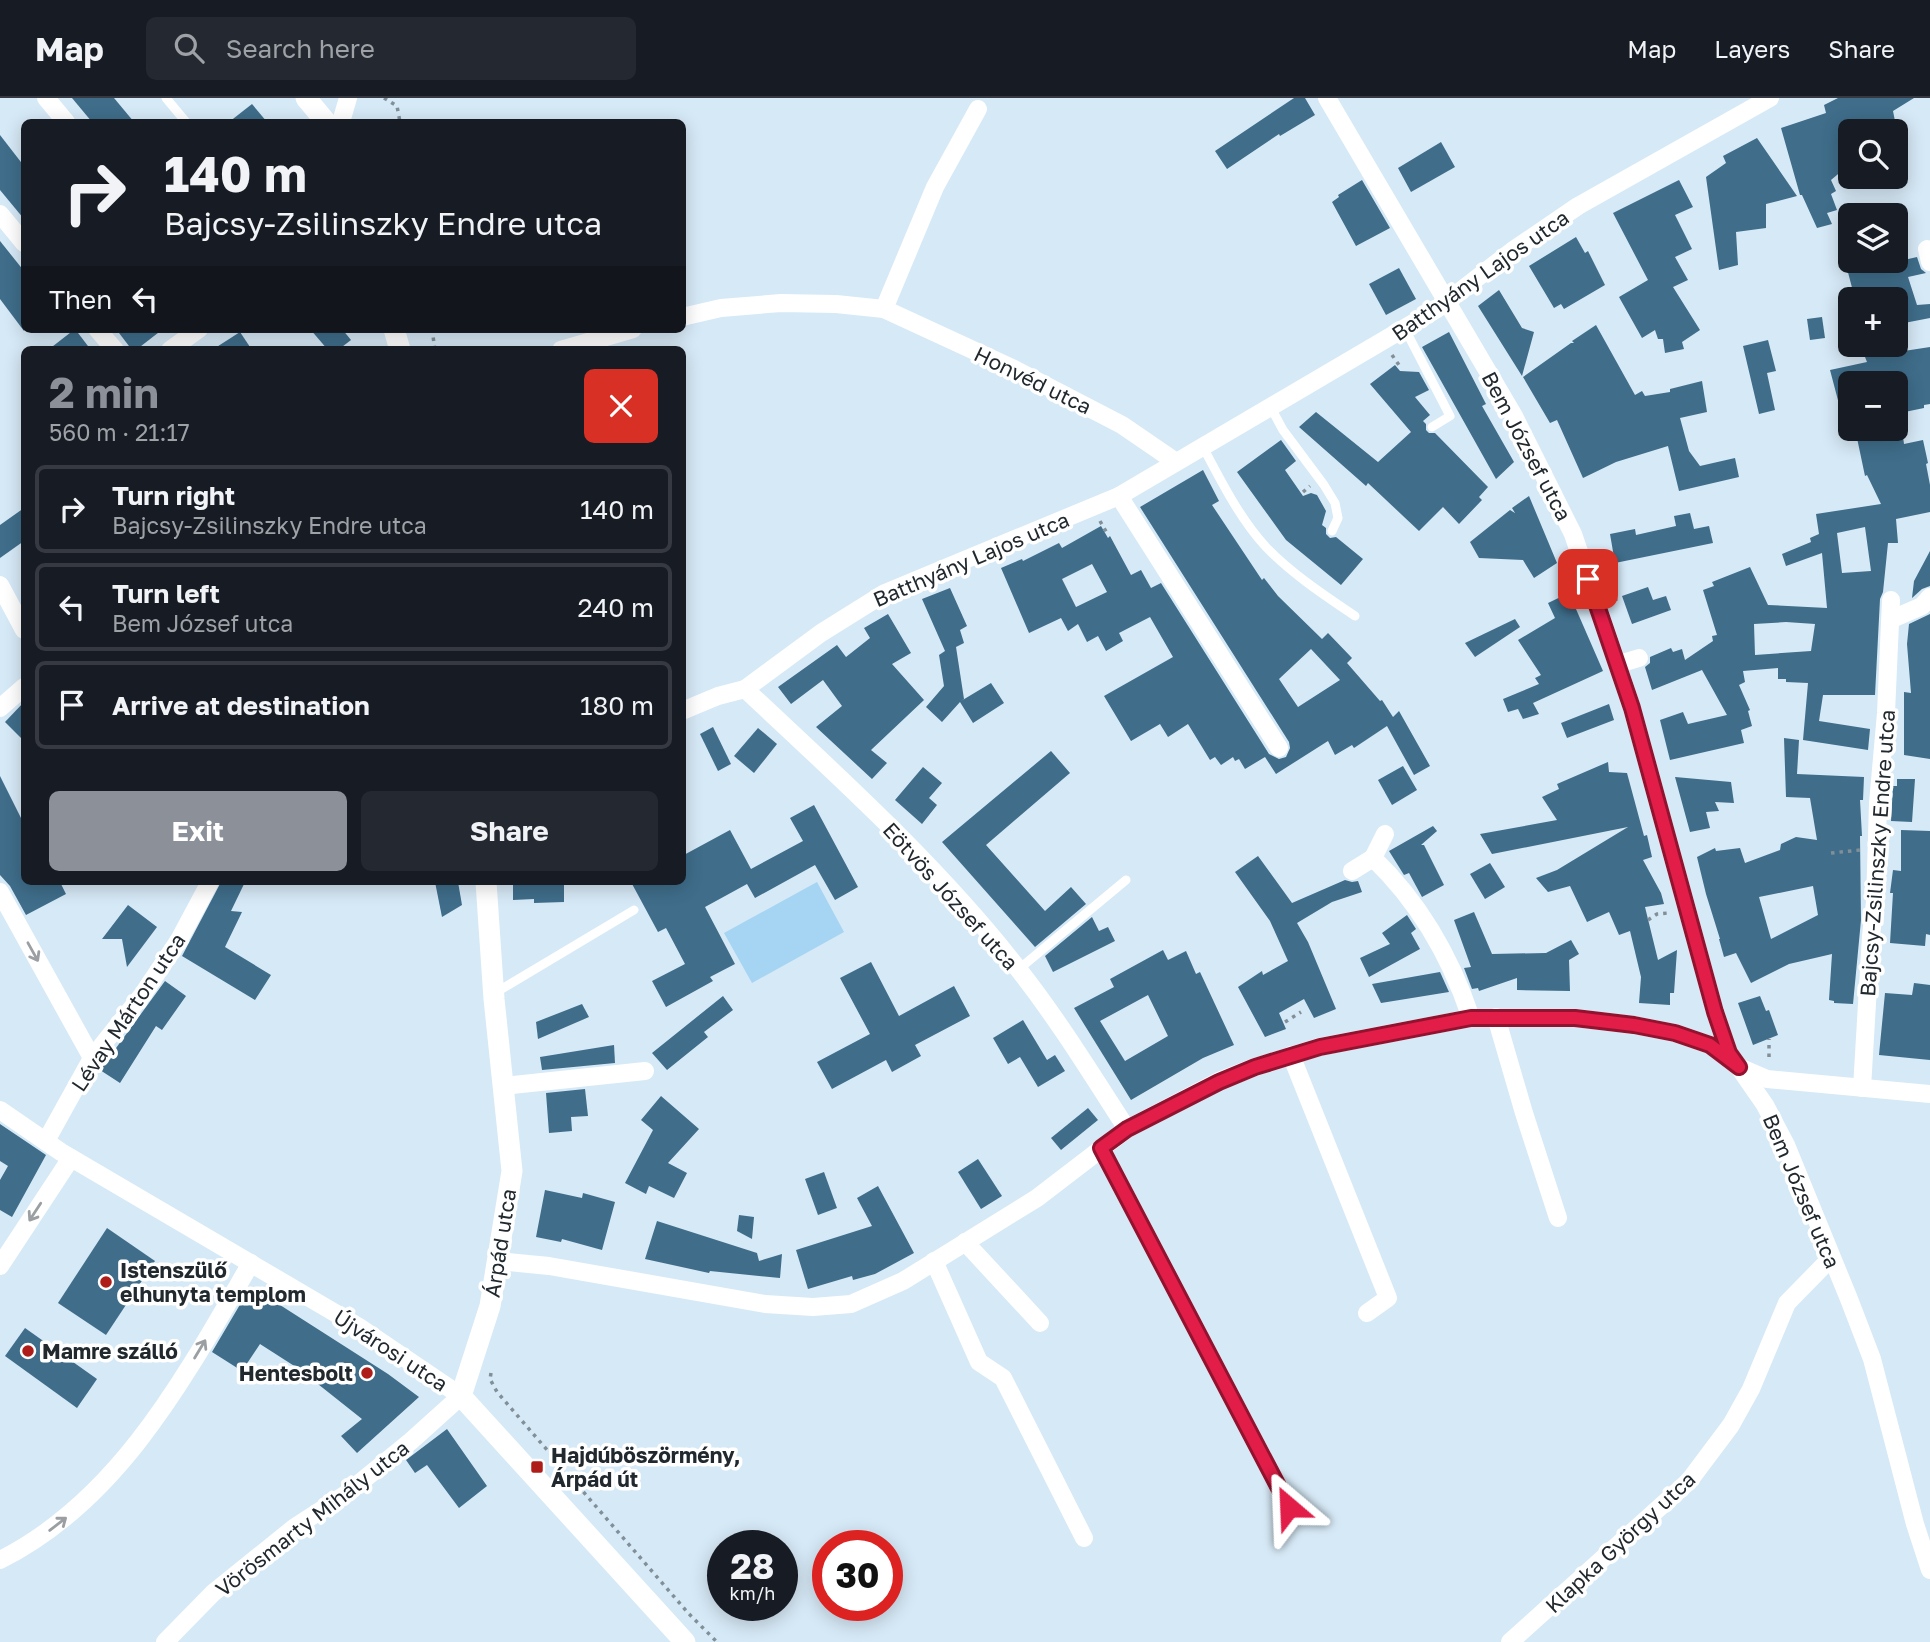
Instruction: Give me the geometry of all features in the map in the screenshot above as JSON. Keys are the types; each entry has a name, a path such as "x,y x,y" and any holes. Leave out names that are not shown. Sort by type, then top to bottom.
{"street":[{"path":"46,98 64,119"},
{"path":"306,98 324,119"},
{"path":"342,119 348,98"},
{"name":"Bem József utca","path":"1327,98 1514,416 1573,534 1619,664 1715,1012 1729,1053 1765,1105 1786,1145 1819,1222 1872,1359 1915,1524 1930,1570"},
{"name":"Batthyány Lajos utca","path":"686,709 718,696 745,689 831,626 885,593 1119,496 1405,329 1578,206 1770,98"},
{"path":"884,309 935,187 978,109"},
{"path":"0,214 21,239"},
{"name":"Honvéd utca","path":"686,316 721,308 781,303 836,304 884,309 1014,369 1122,425 1176,462"},
{"path":"176,346 193,333"},
{"path":"575,346 620,333"},
{"path":"1119,496 1279,747"},
{"path":"0,585 21,624"},
{"path":"1892,619 1922,606 1930,597"},
{"name":"Bajcsy-Zsilinszky Endre utca","path":"1862,1087 1875,902 1878,803 1892,619 1891,600"},
{"path":"1619,664 1639,657"},
{"name":"Eötvös József utca","path":"745,689 904,841 1019,969 1127,1129"},
{"path":"0,708 21,690"},
{"path":"1352,871 1373,858 1385,834"},
{"path":"1373,858 1435,934 1456,975 1471,1018"},
{"name":"Lévay Márton utca","path":"46,1142 92,1058 143,994 172,951 208,885"},
{"name":"Árpád utca","path":"461,1396 490,1306 512,1171 493,994 486,885"},
{"path":"0,892 92,1058"},
{"path":"1496,1017 1559,1218"},
{"path":"498,1261 549,1266 765,1304 813,1307 852,1304 903,1281 1037,1198 1127,1129 1219,1082 1291,1055 1347,1041 1471,1018 1575,1018 1634,1025 1675,1033 1710,1045 1739,1067 1777,1081 1930,1094"},
{"path":"1291,1055 1388,1298 1367,1313"},
{"path":"503,1086 645,1071"},
{"name":"Újvárosi utca","path":"0,1110 46,1142 359,1326 461,1396 685,1642"},
{"path":"1101,1148 1289,1507"},
{"path":"0,1266 71,1157"},
{"path":"965,1242 1040,1323"},
{"name":"Klapka György utca","path":"1510,1642 1689,1481 1731,1425 1787,1303 1831,1258"},
{"path":"934,1261 979,1362 1003,1378 1084,1538"},
{"path":"0,1560 58,1525 107,1480 173,1394 251,1263"},
{"name":"Vörösmarty Mihály utca","path":"165,1642 213,1593 295,1527 346,1494 461,1396"}],"lane":[{"path":"166,98 184,119"},
{"path":"1405,329 1450,416 1432,427"},
{"path":"1271,408 1283,430 1335,503 1338,518 1332,531"},
{"path":"1203,447 1221,482 1264,545 1313,587 1355,616"},
{"path":"1019,969 1126,880"},
{"path":"493,994 634,910"}],"path":[{"path":"384,98 397,106 399,119"},
{"path":"1614,600 1620,598"},
{"path":"1831,853 1862,850"},
{"path":"1648,920 1657,914 1668,913"},
{"path":"1285,1022 1301,1012"},
{"path":"1769,1039 1769,1058"},
{"path":"492,1366 490,1379 497,1392 717,1642"}],"shaded area":[{"path":"817,882 844,932 752,983 724,933"}],"building":[{"path":"72,98 114,98 132,119 90,119"},
{"path":"1294,98 1305,98 1315,115 1280,136 1279,134 1227,169 1215,151"},
{"path":"1838,98 1914,98 1893,111 1895,119 1838,119 1838,174 1831,180 1836,191 1831,194 1837,210 1827,213 1832,224 1817,228 1800,195 1781,128 1826,113 1824,105"},
{"path":"252,104 264,119 233,119"},
{"path":"0,135 21,162 21,215 0,190"},
{"path":"1757,138 1797,196 1766,204 1766,228 1736,232 1738,265 1719,270 1706,177 1726,163 1723,156"},
{"path":"1441,142 1455,167 1411,192 1398,168"},
{"path":"1362,180 1390,228 1356,246 1332,202"},
{"path":"1679,180 1693,207 1675,215 1692,249 1675,257 1688,280 1673,287 1700,330 1682,342 1684,349 1665,353 1663,339 1658,339 1655,330 1642,338 1619,297 1648,280 1613,213"},
{"path":"1576,237 1585,253 1588,251 1605,285 1564,309 1561,304 1554,308 1529,266"},
{"path":"0,241 21,267 21,327 0,299"},
{"path":"1917,257 1921,269 1926,273 1908,277 1917,305 1930,304 1930,318 1908,322 1908,287 1852,287 1848,273 1908,273 1908,259"},
{"path":"1399,268 1416,299 1386,315 1369,284"},
{"path":"1499,290 1522,328 1534,332 1522,376 1478,306"},
{"path":"1822,317 1825,338 1810,340 1807,319"},
{"path":"1596,325 1635,395 1642,391 1645,396 1670,392 1670,389 1702,381 1707,412 1680,418 1689,451 1700,466 1735,458 1739,477 1679,491 1668,446 1616,462 1583,478 1557,420 1550,423 1523,377"},
{"path":"1449,332 1486,404 1482,406 1514,462 1496,479 1422,347"},
{"path":"70,333 78,333 88,346 53,346"},
{"path":"119,333 158,333 141,346 129,346"},
{"path":"241,333 249,346 218,346"},
{"path":"313,333 345,333 351,340 343,346 325,346"},
{"path":"1768,340 1776,371 1767,373 1775,410 1759,414 1743,346"},
{"path":"1930,347 1930,404 1908,411 1908,371 1838,371 1838,400 1830,370 1867,362 1865,357 1908,357 1908,350"},
{"path":"1395,365 1400,371 1419,372 1429,390 1415,397 1430,415 1423,421 1426,430 1435,433 1488,487 1479,497 1482,500 1459,524 1443,507 1419,531 1368,483 1366,486 1299,427 1316,412 1378,462 1411,432 1370,384"},
{"path":"1281,440 1296,461 1285,470 1303,496 1311,493 1317,495 1326,511 1322,525 1326,528 1326,534 1330,538 1336,537 1363,559 1341,585 1286,540 1237,472"},
{"path":"1923,440 1928,463 1930,512 1896,519 1898,543 1888,543 1880,599 1875,695 1823,695 1819,721 1870,729 1868,750 1803,740 1808,683 1778,679 1778,668 1743,671 1745,682 1739,685 1750,710 1748,711 1752,726 1741,730 1744,743 1670,760 1660,720 1683,712 1688,724 1727,715 1702,670 1652,690 1645,667 1650,663 1650,657 1671,648 1673,652 1682,649 1685,660 1713,641 1712,636 1717,635 1703,590 1714,586 1712,582 1750,567 1768,605 1827,608 1822,553 1786,566 1782,554 1811,542 1810,538 1819,534 1816,514 1881,504 1867,475 1865,476 1858,441 1904,441 1904,444","holes":["1865,527 1871,571 1842,573 1837,533","1754,624 1815,624 1811,651 1755,655"]},
{"path":"1203,470 1219,501 1212,505 1262,580 1264,578 1278,596 1322,639 1328,633 1352,658 1347,663 1380,701 1382,700 1393,717 1399,711 1430,766 1414,775 1387,726 1354,748 1352,745 1335,755 1328,741 1276,774 1265,757 1245,769 1239,759 1235,761 1233,757 1221,765 1215,757 1210,760 1188,724 1168,737 1160,724 1131,741 1104,696 1173,657 1150,617 1119,633 1123,641 1106,651 1098,636 1087,642 1078,624 1068,631 1061,618 1029,633 1001,568 1022,559 1023,561 1059,543 1062,548 1101,526 1108,538 1110,536 1131,575 1141,570 1151,588 1161,583 1269,754 1279,759 1286,757 1290,748 1289,742 1140,507","holes":["1092,564 1107,592 1076,607 1062,579","1311,649 1340,680 1298,707 1279,679"]},
{"path":"1529,496 1557,563 1534,578 1523,560 1479,558 1470,542 1510,510 1515,513 1512,508"},
{"path":"21,510 21,543 0,558 0,525"},
{"path":"1690,513 1694,529 1709,526 1713,543 1615,563 1610,534 1635,529 1636,535 1676,526 1674,516"},
{"path":"1930,551 1930,586 1912,598 1914,581"},
{"path":"1648,587 1653,600 1666,596 1671,610 1632,624 1622,596"},
{"path":"950,588 967,626 960,630 964,643 956,647 964,699 961,701 991,683 1004,703 973,723 960,702 942,722 926,707 944,686 939,655 945,651 922,599"},
{"path":"1569,593 1603,671 1533,703 1539,714 1523,719 1518,709 1508,712 1503,699 1539,684 1535,678 1541,675 1518,640 1555,618 1548,603"},
{"path":"888,614 911,653 892,664 924,700 871,750 887,763 872,779 816,727 842,706 823,680 791,704 778,687 837,645 846,657 870,638 864,628"},
{"path":"1930,614 1930,759 1904,755 1904,692 1911,693 1907,644 1909,624"},
{"path":"1515,619 1520,627 1475,657 1465,643"},
{"path":"1609,704 1614,720 1567,738 1561,723"},
{"path":"21,705 21,738 5,722"},
{"path":"713,727 731,764 718,771 700,734"},
{"path":"758,728 777,744 754,773 734,756"},
{"path":"1784,738 1799,740 1797,774 1864,777 1863,800 1860,800 1861,920 1853,1004 1834,1003 1829,1000 1832,954 1789,964 1751,983 1736,953 1724,957 1697,857 1715,848 1716,851 1740,848 1745,863 1780,850 1781,844 1796,837 1817,840 1810,798 1786,797","holes":["1813,886 1818,915 1771,939 1759,897"]},
{"path":"1051,751 1070,773 986,845 1045,911 1071,887 1086,904 1035,947 942,842"},
{"path":"1608,762 1609,772 1627,773 1644,836 1647,835 1652,857 1643,860 1664,904 1645,907 1658,960 1677,950 1674,993 1670,993 1670,1005 1639,1003 1641,977 1630,931 1619,935 1609,912 1587,922 1570,886 1548,892 1536,878 1557,870 1628,827 1492,854 1480,834 1557,820 1542,797 1559,789 1557,784"},
{"path":"1403,766 1417,790 1392,805 1378,780"},
{"path":"923,767 942,783 929,798 937,805 922,824 895,800"},
{"path":"0,776 21,818 21,885 62,885 66,894 26,915 10,886 0,875"},
{"path":"1675,777 1731,782 1734,803 1715,802 1719,811 1706,812 1710,828 1690,832"},
{"path":"1897,779 1915,779 1912,822 1891,821 1893,786 1897,786"},
{"path":"814,805 858,887 835,900 815,865 755,898 747,884 705,907 735,964 710,977 713,981 666,1007 652,981 685,964 666,928 658,932 633,885 686,885 686,854 730,830 751,869 803,841 790,818"},
{"path":"1433,826 1437,831 1421,845 1424,845 1444,885 1422,897 1409,873 1404,875 1389,851"},
{"path":"1901,830 1930,831 1930,935 1926,934 1925,946 1890,943 1893,893 1890,893 1893,870 1901,871"},
{"path":"1258,856 1292,903 1345,880 1358,881 1362,892 1332,902 1297,923 1308,942 1336,1009 1314,1018 1304,999 1279,1013 1286,1029 1265,1037 1238,987 1262,971 1263,975 1288,961 1270,921 1235,872"},
{"path":"1490,863 1505,887 1485,899 1470,874"},
{"path":"219,885 244,885 231,911 242,912 225,947 271,975 255,1000 182,956"},
{"path":"436,885 459,885 462,905 442,917"},
{"path":"513,885 564,885 564,902 534,903 534,899 513,900"},
{"path":"128,905 157,927 127,967 122,939 102,939"},
{"path":"1474,912 1492,954 1546,953 1571,940 1579,954 1569,960 1570,991 1517,990 1517,978 1479,991 1478,988 1472,989 1464,968 1471,967 1454,920"},
{"path":"1407,915 1416,929 1411,933 1420,949 1369,977 1360,958 1390,944 1382,933"},
{"path":"1092,917 1099,931 1108,927 1115,941 1053,972 1045,956"},
{"path":"1163,950 1168,960 1186,951 1196,974 1200,972 1234,1045 1203,1058 1131,1100 1074,1008 1114,987 1110,979","holes":["1148,995 1168,1036 1125,1061 1100,1021"]},
{"path":"871,962 899,1016 954,986 970,1016 915,1045 921,1056 892,1072 886,1060 832,1089 817,1062 870,1034 840,978"},
{"path":"1440,972 1449,992 1381,1003 1372,984"},
{"path":"165,981 186,996 162,1030 156,1026 120,1083 100,1070"},
{"path":"1914,983 1930,985 1930,1060 1879,1055 1885,993 1912,995"},
{"path":"723,996 733,1010 704,1032 708,1037 667,1070 652,1053"},
{"path":"1760,996 1766,1011 1769,1010 1778,1035 1753,1045 1738,1003"},
{"path":"582,1004 589,1017 538,1039 536,1022"},
{"path":"1023,1020 1047,1060 1055,1055 1065,1071 1038,1087 1020,1057 1008,1064 993,1038"},
{"path":"614,1045 615,1063 542,1070 540,1057"},
{"path":"585,1089 588,1116 571,1117 572,1131 549,1133 546,1093"},
{"path":"661,1096 699,1129 668,1163 687,1173 674,1198 649,1186 646,1194 625,1183 653,1130 641,1120"},
{"path":"1088,1108 1098,1120 1061,1150 1051,1138"},
{"path":"0,1124 46,1155 12,1217 0,1210 0,1180 8,1166 0,1161"},
{"path":"978,1159 1002,1196 981,1209 958,1172"},
{"path":"824,1172 837,1208 818,1215 805,1179"},
{"path":"878,1186 914,1253 875,1274 853,1280 852,1276 808,1289 796,1250 872,1226 857,1198"},
{"path":"545,1190 582,1198 583,1193 615,1202 602,1250 562,1239 561,1242 536,1237"},
{"path":"739,1215 754,1217 752,1239 737,1231"},
{"path":"657,1221 757,1253 759,1261 782,1254 780,1278 709,1273 645,1259"},
{"name":"Istenszülő elhunyta templom","path":"107,1228 155,1261 106,1335 58,1303"},
{"path":"255,1289 388,1374 419,1397 357,1453 341,1436 362,1419 299,1369 260,1344 242,1371 212,1352 248,1291"},
{"path":"25,1328 97,1379 77,1408 5,1356"},
{"path":"447,1429 487,1486 459,1508 427,1465 415,1473 406,1460"}],"place":[{"name":"Istenszülő elhunyta templom","path":"106,1282"},
{"name":"Mamre szálló","path":"28,1351"},
{"name":"Hentesbolt","path":"367,1373"},
{"name":"Hajdúböszörmény, Árpád út","path":"537,1467"}],"route":[{"path":"1289,1507 1101,1148 1127,1129 1219,1082 1255,1067 1320,1047 1471,1018 1575,1018 1634,1025 1675,1033 1710,1045 1739,1067 1729,1053 1715,1012 1632,708 1588,579"}]}
